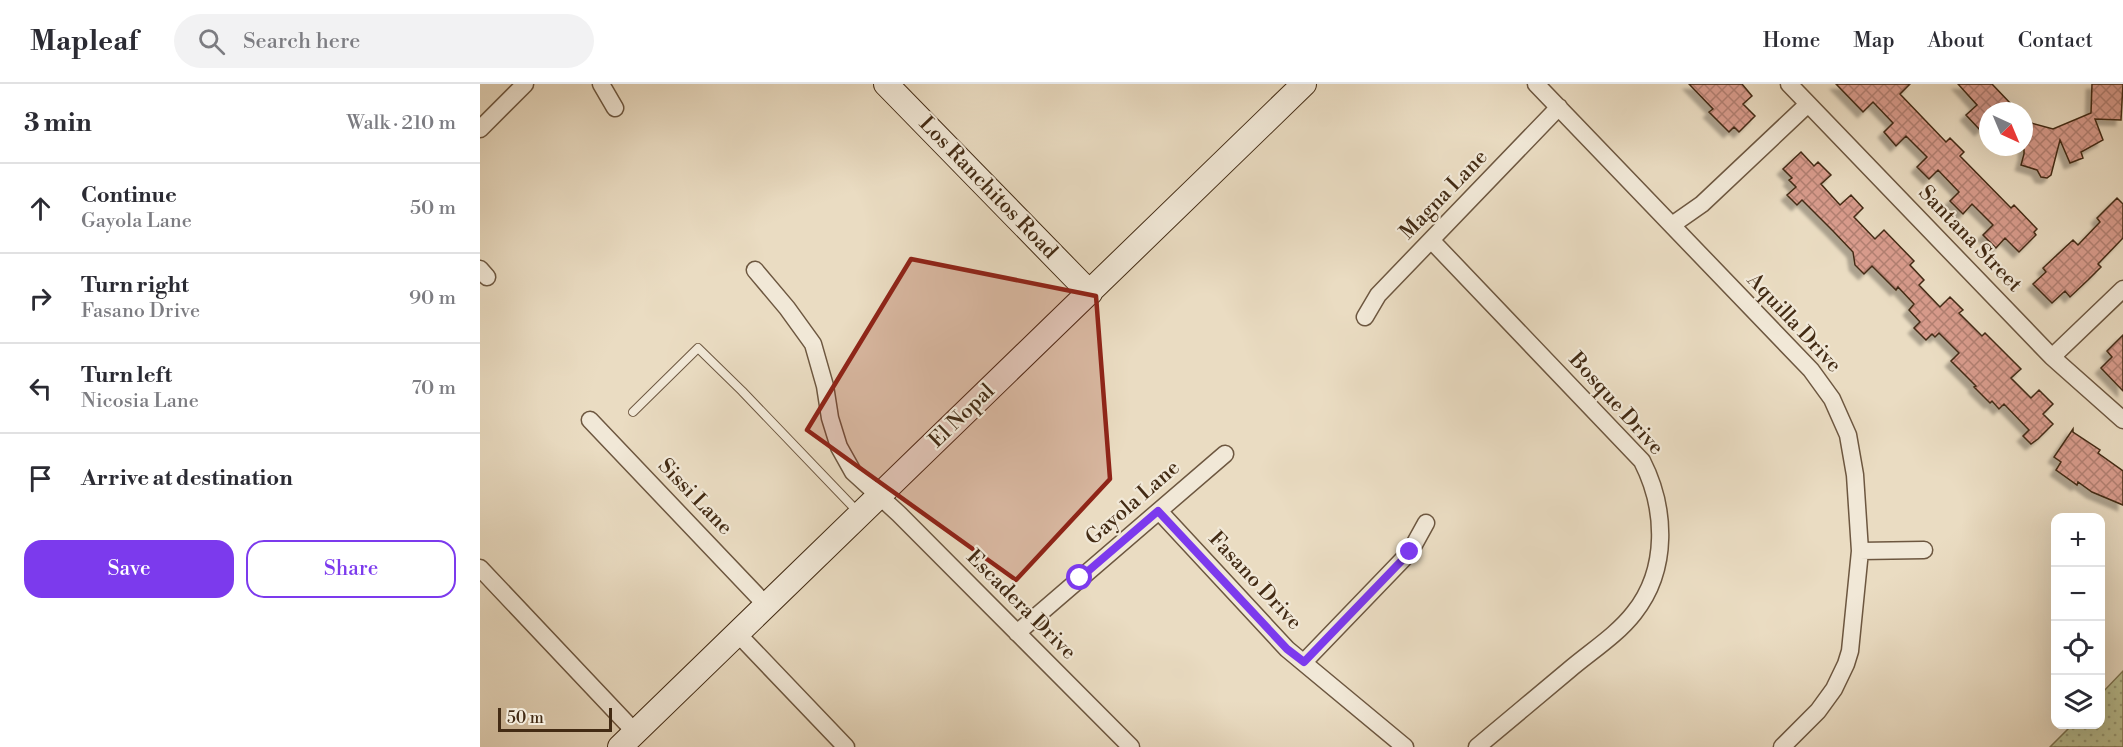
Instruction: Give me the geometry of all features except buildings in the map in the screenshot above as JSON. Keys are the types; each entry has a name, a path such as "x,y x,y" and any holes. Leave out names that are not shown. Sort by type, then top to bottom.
{"main road":[{"name":"Los Ranchitos Road","path":"886,84 1090,293"},
{"name":"El Nopal","path":"627,740 1304,84"}],"street":[{"path":"480,129 525,84"},
{"path":"601,84 615,108"},
{"name":"Aquilla Drive","path":"1536,84 1811,370 1832,399 1841,417 1853,455 1860,551 1850,651 1834,688 1822,705 1782,747"},
{"name":"Santana Street","path":"1789,84 2052,357 2123,420"},
{"path":"1672,225 1701,204 1808,104"},
{"name":"Magna Lane","path":"1365,317 1378,295 1559,107"},
{"name":"Bosque Drive","path":"1431,240 1642,461 1655,490 1660,522 1655,570 1634,614 1477,747"},
{"name":"Escadera Drive","path":"755,270 813,344 839,447 853,472 899,514 1131,747"},
{"path":"2052,357 2123,289"},
{"name":"Sissi Lane","path":"590,420 766,605"},
{"name":"Gayola Lane","path":"1017,633 1225,454"},
{"name":"Fasano Drive","path":"1158,511 1287,649 1405,747"},
{"path":"1304,662 1410,552 1426,523"},
{"path":"1860,551 1924,550"},
{"path":"480,568 627,740"},
{"path":"737,633 846,747"}],"lane":[{"path":"633,412 698,348 860,515"}],"highlighted area":[{"path":"911,259 1096,296 1110,479 1016,580 807,430"}],"green space":[{"path":"2123,671 2123,747 2050,747 2068,729 2105,729 2105,690"}],"route":[{"path":"1080,578 1158,511 1287,649 1304,662 1410,552"}]}
